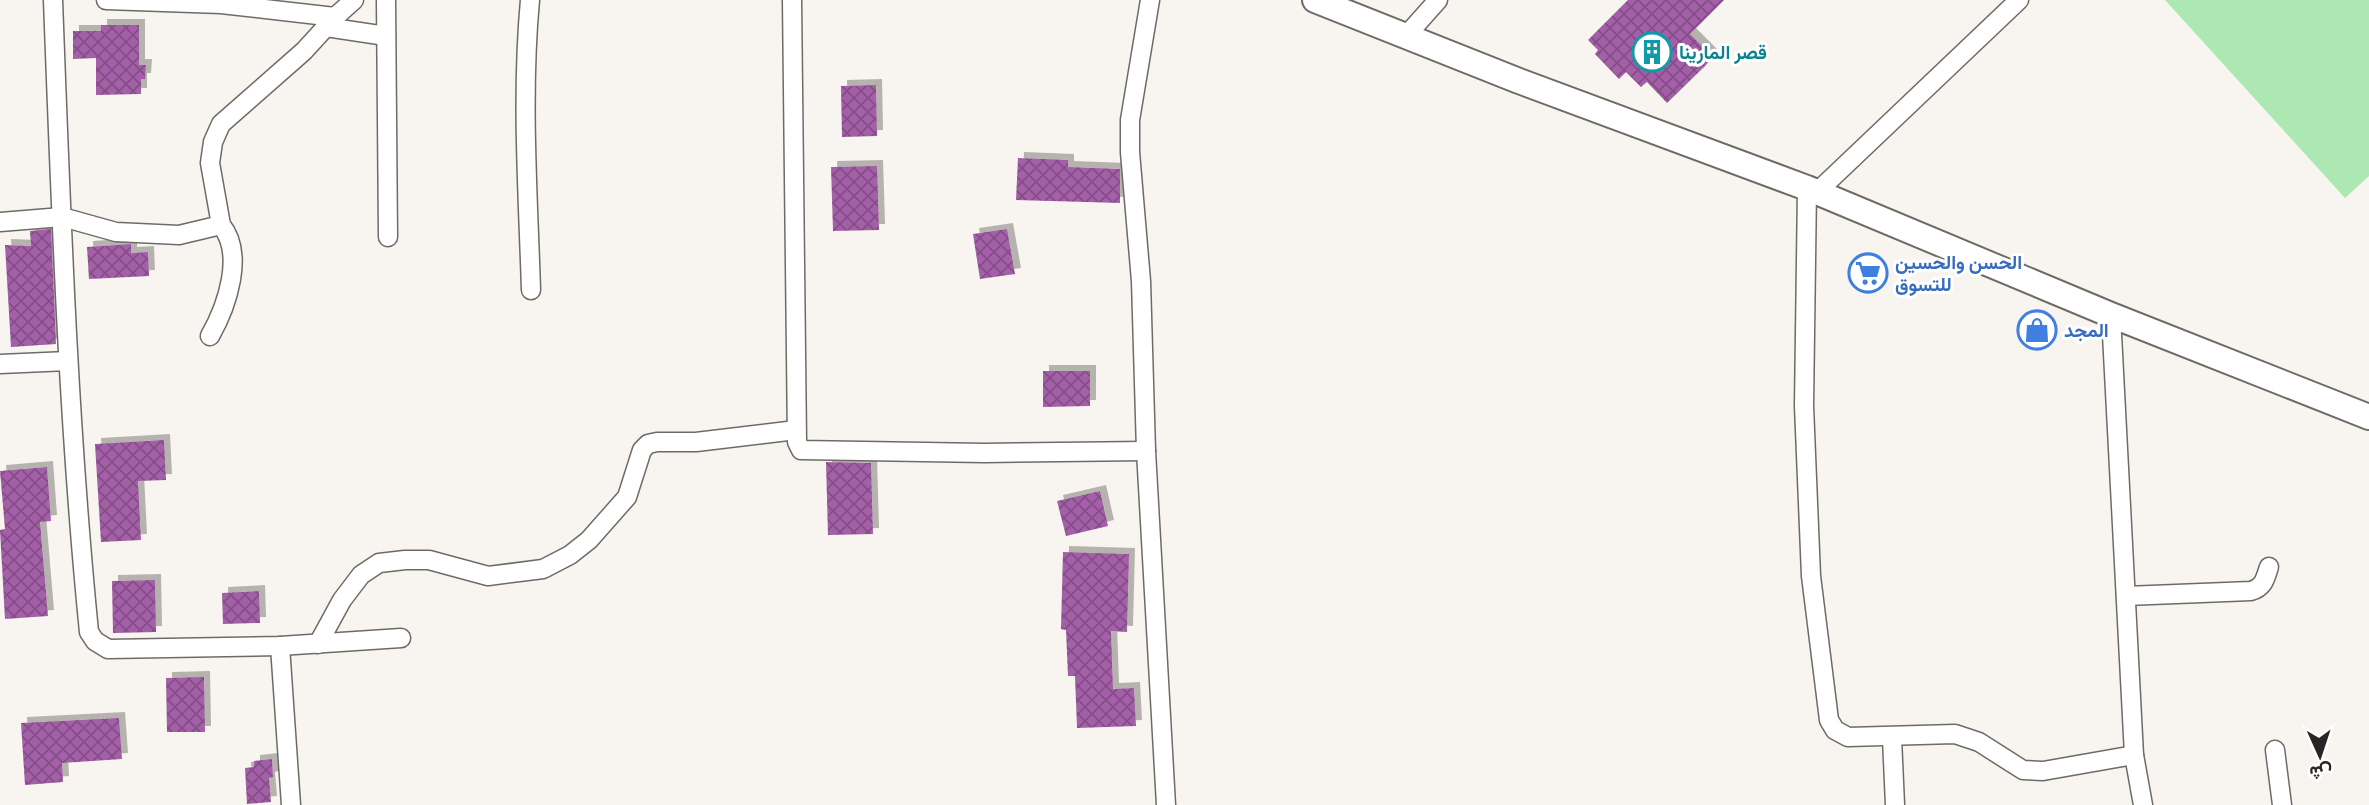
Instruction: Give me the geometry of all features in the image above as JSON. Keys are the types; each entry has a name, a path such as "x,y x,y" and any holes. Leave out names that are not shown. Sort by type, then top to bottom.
{"main road":[{"path":"1315,0 1518,81 1812,190 2111,316 2369,417"}],"street":[{"path":"53,0 68,360 89,632 95,641 108,649 280,646 401,638"},
{"path":"106,0 221,4 331,22 386,36"},
{"path":"210,336 223,312 233,255 227,231 221,225 210,163 213,142 221,124 304,51 354,0"},
{"path":"386,0 388,237"},
{"path":"530,0 525,124 531,290"},
{"path":"792,0 796,430 801,450 985,453 1146,451"},
{"path":"1150,0 1130,120 1130,152 1142,281 1146,451 1166,805"},
{"path":"1406,36 1438,0"},
{"path":"2019,0 1812,190 1804,406 1811,576 1829,720 1835,730 1849,737 1892,738 1955,734 1979,742 2023,770 2043,771 2134,755"},
{"path":"0,222 61,217 117,232 179,236 221,225"},
{"path":"2111,316 2134,755 2143,805"},
{"path":"0,364 68,360"},
{"path":"317,644 342,600 361,575 379,563 405,559 429,560 488,576 521,574 543,569 570,555 589,540 627,496 642,450 648,444 696,442 796,430"},
{"path":"2126,596 2251,591 2259,589 2264,583 2269,567"},
{"path":"280,646 291,805"},
{"path":"1892,738 1895,805"},
{"path":"2274,750 2282,805"}],"green space":[{"path":"2165,0 2369,0 2369,176 2345,198"}],"building":[{"name":"قصر المارينا","path":"1628,0 1724,0 1690,34 1711,55 1706,65 1667,103 1647,82 1641,87 1626,72 1619,79 1595,54 1598,50 1588,40"},
{"path":"101,25 139,25 139,65 146,65 145,79 141,79 141,94 96,95 96,58 73,59 73,31 101,31"},
{"path":"876,85 877,136 842,137 841,86"},
{"path":"1018,158 1068,160 1068,167 1120,169 1120,203 1016,200"},
{"path":"877,166 879,230 833,231 831,167"},
{"path":"51,229 56,344 11,347 5,245 31,246 30,231"},
{"path":"1007,229 1015,274 980,279 973,234"},
{"path":"131,244 131,253 148,252 149,276 89,279 87,247"},
{"path":"1043,371 1090,371 1090,406 1043,407"},
{"path":"164,440 166,480 138,481 141,540 101,542 95,444"},
{"path":"826,462 871,463 873,534 828,535"},
{"path":"47,467 51,521 40,522 48,616 5,619 0,530 5,529 0,471"},
{"path":"1100,491 1108,526 1066,536 1057,501"},
{"path":"1063,552 1129,554 1127,632 1111,631 1113,689 1134,688 1136,726 1077,728 1075,676 1068,676 1066,630 1061,629"},
{"path":"155,580 156,632 113,633 112,581"},
{"path":"259,591 260,623 223,624 222,593"},
{"path":"204,677 205,732 167,732 166,678"},
{"path":"119,718 122,759 62,763 63,782 25,785 21,723"},
{"path":"272,759 273,777 269,778 271,802 247,804 245,768 254,767 254,761"}],"place":[{"name":"قصر المارينا","path":"1652,52"},
{"name":"الحسن والحسين للتسوق","path":"1868,273"},
{"name":"المجد","path":"2037,330"}]}
